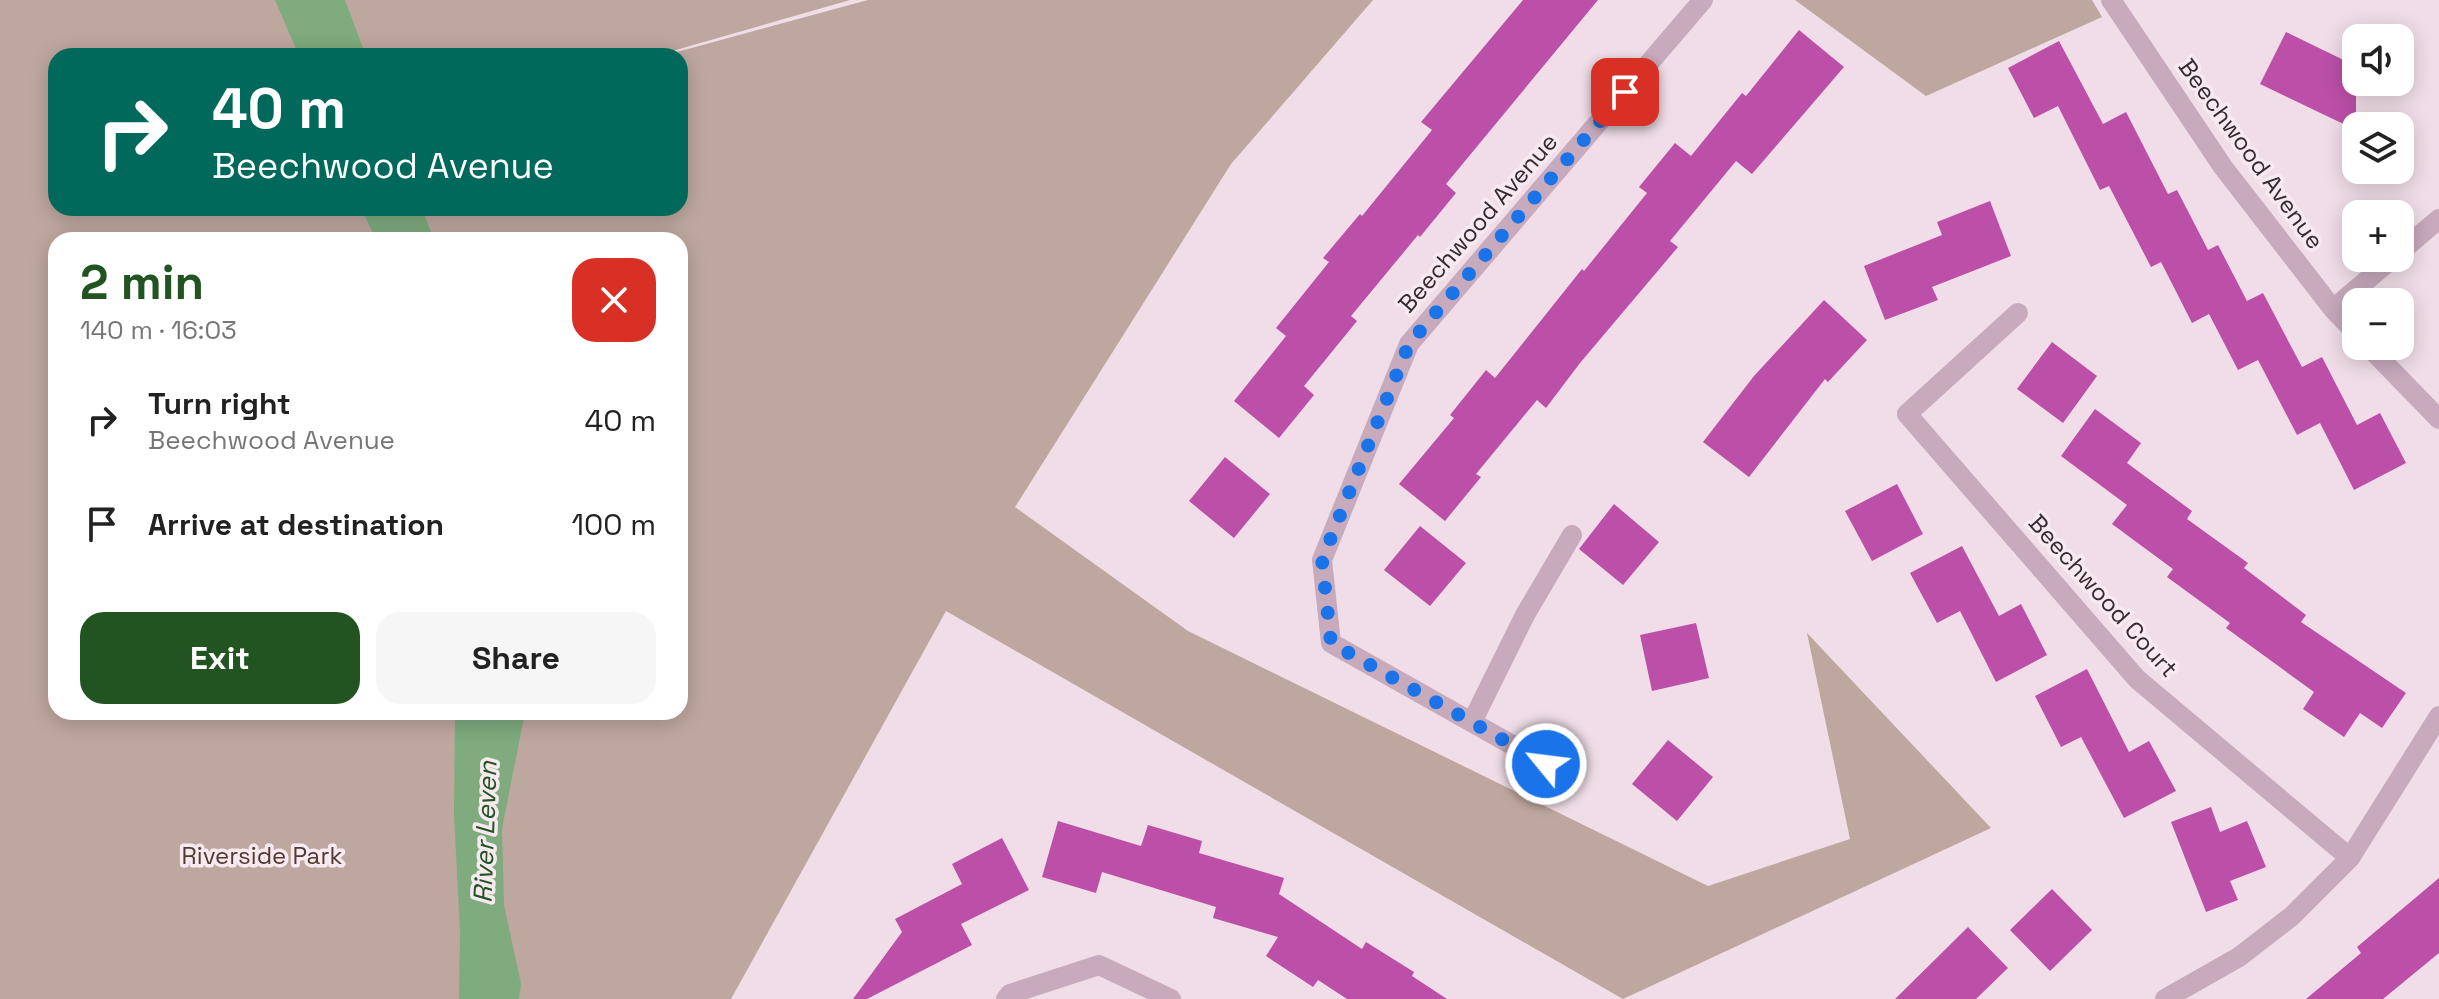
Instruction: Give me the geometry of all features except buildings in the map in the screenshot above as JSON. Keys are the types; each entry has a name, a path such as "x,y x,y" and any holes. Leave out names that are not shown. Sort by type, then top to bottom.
{"street":[{"name":"Beechwood Avenue","path":"1546,764 1331,643 1322,560 1409,344 1703,0"},
{"name":"Beechwood Avenue","path":"2111,0 2223,167 2342,318"},
{"path":"2414,240 2439,219"},
{"path":"2333,309 2377,272"},
{"name":"Beechwood Court","path":"2018,313 1907,414 2137,679 2350,858"},
{"path":"2382,360 2439,419"},
{"path":"1472,722 1525,615 1572,535"},
{"path":"2165,999 2250,949 2292,916 2350,858 2439,716"},
{"path":"1006,999 1010,994 1099,965 1171,999"}],"green space":[{"name":"Riverside Park","path":"0,0 850,0 683,48 48,48 48,216 688,216 688,49 868,0 1373,0 1231,164 1015,507 1188,631 1708,886 1850,839 1807,633 1991,828 1623,999 946,611 731,999 0,999"},
{"path":"1795,0 2092,0 2102,17 1926,96"}],"water":[{"path":"275,0 345,0 363,48 296,48"},
{"path":"365,216 425,216 431,232 372,232"},
{"name":"River Leven","path":"455,720 523,720 502,829 504,905 521,984 519,999 459,999 460,931 454,815"}],"route":[{"path":"1546,764 1331,643 1322,560 1409,344 1625,92"}]}
